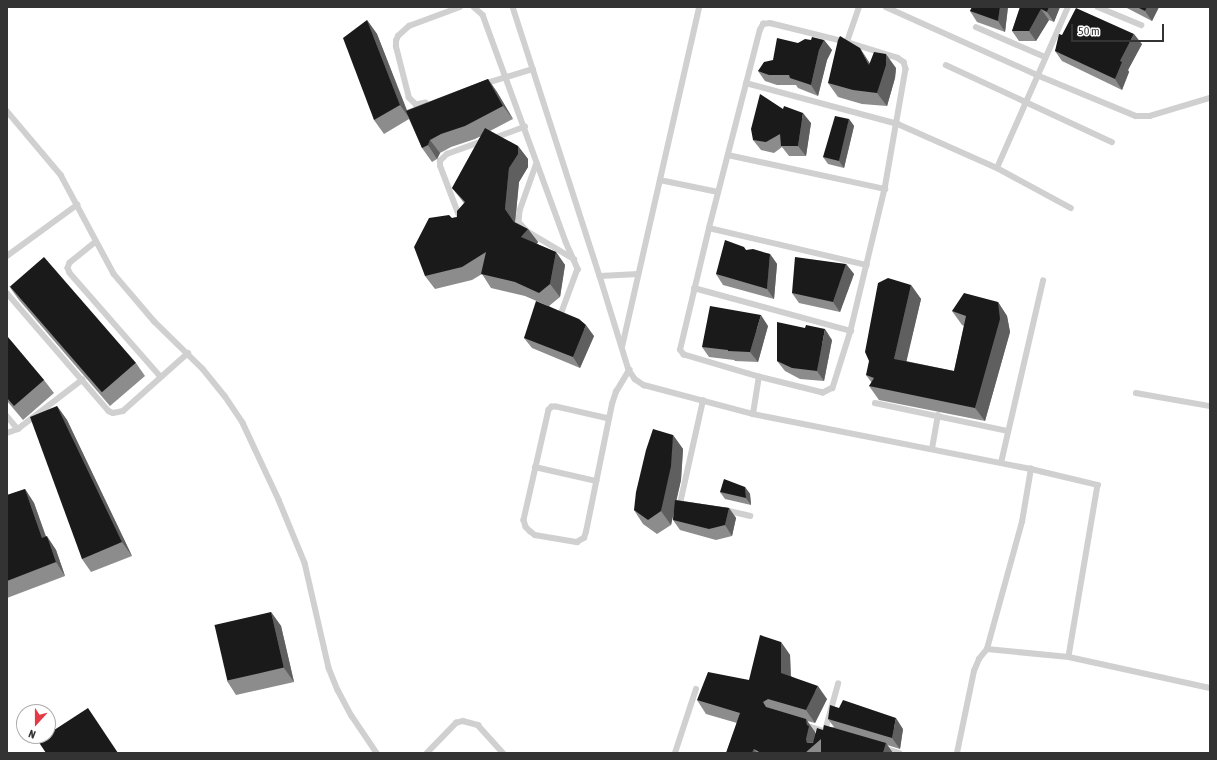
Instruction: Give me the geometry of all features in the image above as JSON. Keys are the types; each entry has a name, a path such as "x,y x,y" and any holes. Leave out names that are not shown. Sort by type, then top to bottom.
{"lane":[{"path":"435,100 416,105 409,98 396,47 396,41 398,36 409,26 460,7"},
{"path":"474,7 483,15 507,76 566,242 578,268 561,315"},
{"path":"513,7 629,370 635,379 644,385 753,414 1031,468 1098,485 1070,657"},
{"path":"622,347 699,7"},
{"path":"848,42 859,7"},
{"path":"886,7 1037,75 1136,116 1150,116 1210,98"},
{"path":"997,168 1068,7"},
{"path":"1098,7 1141,25"},
{"path":"770,23 848,42 898,58 904,62 906,69 886,189 851,331 833,388 823,393 759,377 684,355 680,350 708,228 746,83 760,30 763,24 770,23"},
{"path":"976,28 1045,57"},
{"path":"946,65 1112,142"},
{"path":"478,86 533,69"},
{"path":"746,83 898,124 997,168 1072,208"},
{"path":"7,111 61,175 114,274 133,298 155,322 188,353 225,396 246,430 279,500 305,563 330,668 338,690 377,753"},
{"path":"461,221 440,166 442,157 454,151 525,127"},
{"path":"728,155 886,189"},
{"path":"538,163 520,211 519,222 527,231 574,259"},
{"path":"660,180 718,192"},
{"path":"7,256 77,205"},
{"path":"708,228 867,265"},
{"path":"96,242 70,263 68,268 70,273 161,377"},
{"path":"600,276 638,274"},
{"path":"1001,463 1042,281"},
{"path":"694,288 851,331"},
{"path":"7,295 109,411 118,413 123,411 188,353"},
{"path":"609,420 552,407 546,414 524,520 526,527 535,535 577,542 581,541 586,532 616,392 629,370"},
{"path":"753,414 759,377"},
{"path":"7,433 18,429 82,380"},
{"path":"1136,393 1210,406"},
{"path":"678,513 703,401"},
{"path":"875,403 1008,431"},
{"path":"7,416 18,429"},
{"path":"932,449 938,416"},
{"path":"535,467 596,481"},
{"path":"957,753 974,670 979,659 987,649 1022,522 1031,468"},
{"path":"681,500 689,502"},
{"path":"720,509 750,516"},
{"path":"987,649 1070,657 1210,688"},
{"path":"823,739 838,684"},
{"path":"674,753 696,690"},
{"path":"427,753 456,723 463,721 478,725 503,753"},
{"path":"797,723 832,734"},
{"path":"877,747 899,753"}],"building":[{"path":"972,7 1000,7 998,21 970,11"},
{"path":"1020,7 1049,7 1047,12 1041,9 1029,31 1012,31"},
{"path":"1137,7 1147,7 1145,11"},
{"path":"1076,8 1134,34 1120,61 1122,62 1115,79 1055,51 1059,34 1062,35"},
{"path":"367,20 400,105 374,120 343,38"},
{"path":"840,36 860,48 869,65 874,52 886,54 886,65 877,93 853,90 828,83"},
{"path":"812,37 824,40 819,50 811,85 790,78 789,75 769,75 758,71 764,62 773,60 777,38 798,43 805,39 811,40"},
{"path":"488,79 503,106 465,126 441,134 430,140 428,145 422,148 406,111"},
{"path":"760,94 783,109 784,106 803,113 798,146 781,146 780,134 766,142 753,140 751,129"},
{"path":"835,116 849,119 839,161 823,157"},
{"path":"485,128 518,146 518,154 509,168 505,209 514,222 528,229 521,237 556,252 550,284 539,293 515,282 481,274 486,252 462,267 425,276 414,247 429,218 449,215 452,218 457,217 457,211 465,202 452,188"},
{"path":"725,240 744,247 746,250 753,249 770,254 767,289 716,274"},
{"path":"44,257 136,363 102,392 10,287"},
{"path":"795,257 846,264 833,302 792,293"},
{"path":"888,278 911,285 894,359 954,371 966,316 952,311 964,293 998,302 1000,319 975,408 869,386 874,378 866,375 869,361 865,352 878,283"},
{"path":"536,301 579,319 586,325 573,357 524,338"},
{"path":"710,306 761,315 750,352 728,351 702,347"},
{"path":"777,322 805,328 806,325 825,329 817,371 792,368 777,361"},
{"path":"7,336 44,380 14,406 7,398"},
{"path":"57,406 122,542 82,559 30,417"},
{"path":"653,429 673,435 671,466 661,511 648,520 634,510 636,492 646,450"},
{"path":"724,479 745,487 746,498 720,492"},
{"path":"25,489 42,538 47,536 56,562 7,581 7,495"},
{"path":"675,500 729,508 725,525 709,529 673,520"},
{"path":"271,612 284,668 227,681 214,625"},
{"path":"760,635 781,642 781,673 818,686 806,710 768,699 763,702 766,707 806,719 807,725 809,726 806,739 807,743 813,743 817,728 823,730 824,725 886,743 883,753 821,753 821,739 805,753 761,753 754,749 752,753 726,753 740,713 697,700 708,672 749,680"},
{"path":"843,700 896,718 892,738 828,719 830,705 839,708"},
{"path":"88,708 118,753 46,753 40,744 56,744 56,729"}]}
